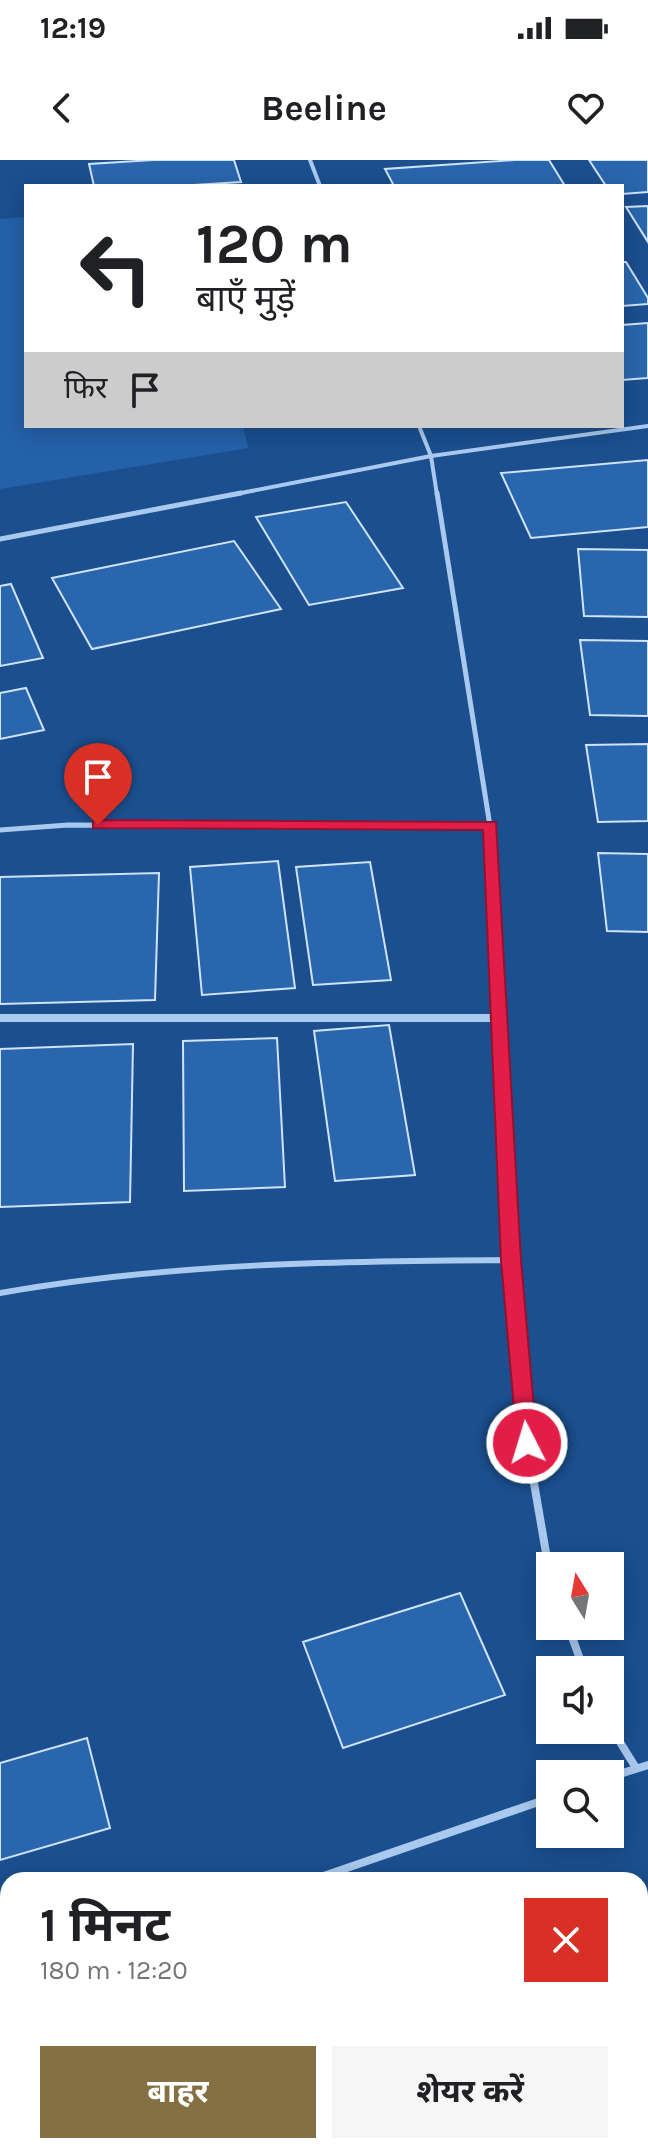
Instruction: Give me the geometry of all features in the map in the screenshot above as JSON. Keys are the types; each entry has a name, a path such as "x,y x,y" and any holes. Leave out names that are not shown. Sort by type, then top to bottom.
{"street":[{"path":"0,1018 499,1018"}],"lane":[{"path":"310,160 319,184"},
{"path":"0,539 431,456 648,426"},
{"path":"420,428 431,456 490,826 511,1260 527,1443 546,1552"},
{"path":"0,830 68,825 490,826"},
{"path":"0,1293 71,1279 275,1261 511,1260"},
{"path":"621,1744 636,1768"},
{"path":"624,1772 648,1765"},
{"path":"335,1872 536,1803"}],"shaded area":[{"path":"24,217 24,428 243,428 248,448 0,489 0,219"}],"building":[{"path":"234,160 241,182 94,184 89,164"},
{"path":"549,160 564,184 393,184 385,169"},
{"path":"589,160 648,160 648,192 624,194 624,184 605,184"},
{"path":"648,206 648,242 626,207"},
{"path":"624,262 648,298 648,304 624,306"},
{"path":"648,323 648,378 624,380 624,325"},
{"path":"648,460 648,527 531,538 501,473"},
{"path":"346,502 403,588 309,605 256,517"},
{"path":"234,541 281,609 92,649 52,578"},
{"path":"578,549 648,550 648,617 584,616"},
{"path":"11,584 43,658 0,666 0,586"},
{"path":"580,640 648,641 648,716 590,715"},
{"path":"26,688 44,730 0,739 0,693"},
{"path":"648,744 648,821 598,822 586,745"},
{"path":"598,853 648,854 648,932 607,931"},
{"path":"278,861 295,988 202,995 190,867"},
{"path":"370,862 391,980 313,985 296,867"},
{"path":"159,873 155,1000 0,1004 0,877"},
{"path":"389,1025 415,1175 335,1181 314,1031"},
{"path":"277,1038 285,1187 184,1191 183,1041"},
{"path":"133,1044 130,1202 0,1207 0,1049"},
{"path":"460,1593 505,1695 343,1748 303,1642"},
{"path":"87,1738 110,1828 0,1860 0,1763"}],"route":[{"path":"98,825 490,826 511,1260 527,1443"}]}
